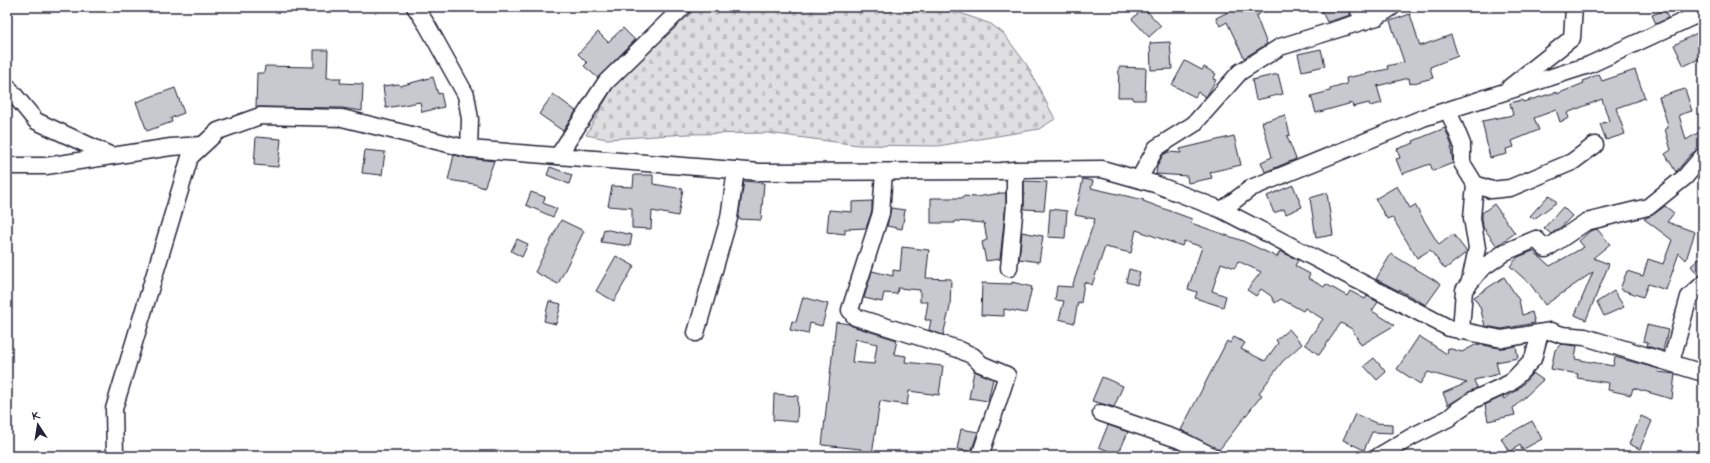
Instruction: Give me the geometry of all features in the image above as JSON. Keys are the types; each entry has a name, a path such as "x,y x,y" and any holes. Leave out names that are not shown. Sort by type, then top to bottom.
{"street":[{"path":"415,7 427,25 466,95 470,119 469,150"},
{"path":"558,156 606,82 683,7"},
{"path":"1357,7 1365,21"},
{"path":"1139,179 1156,148 1194,124 1240,72 1280,47 1377,17 1392,7"},
{"path":"1503,93 1572,38 1574,7"},
{"path":"1222,210 1251,188 1423,118 1589,65 1703,12"},
{"path":"7,86 36,121 112,156"},
{"path":"1448,110 1462,144 1462,163 1475,184 1472,218 1478,248 1470,283"},
{"path":"115,456 114,409 190,157 218,131 260,116 342,118 469,150 760,172 1102,169 1155,184 1222,210 1449,328 1502,339 1551,331 1562,335 1585,337 1703,373"},
{"path":"1475,184 1491,190 1510,188 1572,162 1595,144"},
{"path":"7,166 46,166 171,147 202,145"},
{"path":"1461,331 1464,290 1481,269 1505,252 1536,239 1546,249 1586,222 1648,207 1685,177 1703,156"},
{"path":"696,334 729,218 736,170"},
{"path":"1009,268 1015,204 1015,170"},
{"path":"884,172 881,212 850,310 855,317 860,319 958,349 973,356 981,364 1007,375 980,456"},
{"path":"1671,362 1688,297 1703,284"},
{"path":"1379,456 1413,436 1449,418 1473,400 1510,384 1533,359 1540,333"},
{"path":"1101,413 1180,440 1212,456"}],"green space":[{"path":"698,7 943,7 991,24 1003,33 1027,65 1055,119 1039,129 938,146 858,145 768,133 688,134 607,139 586,135 617,80"}],"building":[{"path":"1238,7 1270,7 1256,16 1267,44 1244,58 1227,22 1220,26 1216,18"},
{"path":"1328,7 1348,7 1351,15 1327,22 1321,10"},
{"path":"1144,8 1161,26 1149,37 1132,19"},
{"path":"1665,10 1668,18 1656,24 1652,15"},
{"path":"1410,14 1420,46 1451,35 1458,56 1430,67 1433,78 1410,84 1409,78 1377,86 1382,103 1370,106 1369,103 1353,107 1352,103 1316,113 1311,96 1330,91 1330,89 1347,84 1346,78 1388,69 1387,66 1404,62 1390,21"},
{"path":"623,28 635,40 598,78 584,66 587,63 578,54 598,32 608,42"},
{"path":"1697,33 1703,44 1703,57 1684,66 1674,45"},
{"path":"1170,42 1172,69 1151,70 1150,43"},
{"path":"1321,49 1325,66 1302,71 1298,54"},
{"path":"314,50 328,50 327,78 341,78 340,83 363,84 362,111 342,108 256,107 257,73 264,73 265,66 314,67"},
{"path":"1185,61 1202,70 1204,67 1216,74 1213,79 1216,80 1206,97 1198,92 1195,97 1172,85"},
{"path":"1119,67 1146,68 1145,100 1133,100 1133,97 1118,97"},
{"path":"1635,70 1645,98 1616,108 1625,134 1606,140 1600,124 1609,121 1602,99 1567,113 1569,118 1560,122 1556,110 1534,118 1539,130 1512,141 1514,147 1506,149 1507,154 1490,158 1482,121 1513,115 1510,103 1522,100 1523,102 1557,92 1557,94 1584,83 1583,81 1599,74 1602,81"},
{"path":"1278,74 1283,94 1256,100 1252,80"},
{"path":"433,77 438,94 441,93 444,107 422,112 420,102 386,108 383,86 399,84 400,86"},
{"path":"175,88 184,113 171,118 172,122 147,131 136,102"},
{"path":"1685,89 1692,111 1679,115 1686,140 1699,132 1703,138 1703,146 1691,154 1676,172 1665,154 1671,150 1665,129 1668,128 1667,122 1659,97"},
{"path":"553,94 576,111 563,131 539,114"},
{"path":"1285,115 1290,135 1287,136 1296,159 1265,172 1261,162 1272,157 1262,122"},
{"path":"1445,128 1452,146 1453,163 1433,171 1430,164 1402,174 1396,159 1400,158 1397,149 1414,143 1413,141"},
{"path":"1234,136 1241,165 1210,172 1212,178 1188,183 1187,176 1156,174 1157,166 1163,155 1168,152 1181,153 1180,149"},
{"path":"256,137 281,139 278,167 254,165"},
{"path":"365,150 385,152 382,175 362,173"},
{"path":"454,155 494,161 484,188 474,184 448,180"},
{"path":"550,167 572,175 569,184 547,175"},
{"path":"634,175 653,175 653,184 683,189 678,216 652,211 651,229 632,228 632,208 608,206 612,186 633,187"},
{"path":"1083,179 1093,181 1091,188 1144,200 1143,201 1192,219 1191,223 1243,241 1277,257 1280,251 1298,260 1295,266 1310,274 1308,278 1324,287 1326,284 1347,296 1350,291 1365,299 1367,296 1378,302 1372,311 1395,325 1361,345 1352,329 1341,323 1319,355 1305,344 1323,319 1305,308 1303,311 1281,299 1275,303 1271,296 1261,289 1256,296 1247,290 1261,272 1238,261 1235,268 1221,263 1212,291 1226,296 1223,307 1195,298 1197,292 1188,289 1202,247 1184,241 1182,246 1136,230 1131,253 1105,247 1092,285 1084,282 1081,303 1078,302 1074,323 1059,319 1064,301 1055,300 1057,286 1072,287 1095,219 1075,215"},
{"path":"744,181 764,183 761,220 738,219"},
{"path":"1024,181 1047,182 1044,210 1024,209"},
{"path":"1293,185 1302,207 1286,214 1284,209 1274,213 1267,196"},
{"path":"1397,186 1410,208 1415,205 1439,245 1453,234 1467,252 1445,269 1430,250 1417,258 1392,217 1387,219 1375,199"},
{"path":"531,192 545,197 543,203 557,209 553,217 526,205"},
{"path":"1006,193 1006,204 1000,259 986,261 982,242 987,240 984,223 955,221 955,223 931,223 931,198 963,198 963,196 976,197"},
{"path":"1327,193 1333,235 1316,238 1310,198"},
{"path":"1549,195 1557,202 1534,219 1530,216"},
{"path":"872,201 872,211 866,228 845,229 845,234 827,232 829,210 852,212 852,202"},
{"path":"1494,204 1515,233 1497,246 1483,227 1482,218 1482,213"},
{"path":"1665,206 1674,213 1667,222 1695,232 1686,260 1679,253 1666,290 1648,284 1643,297 1620,289 1627,271 1643,276 1648,259 1663,264 1672,240 1644,219"},
{"path":"1563,207 1572,216 1551,234 1544,228"},
{"path":"891,208 905,210 902,229 887,226"},
{"path":"1050,209 1067,211 1065,238 1048,237"},
{"path":"561,220 584,231 558,284 535,272"},
{"path":"604,229 632,235 630,246 601,242"},
{"path":"1597,229 1610,244 1593,258 1609,264 1586,320 1575,315 1593,272 1545,305 1531,285 1510,266 1518,257 1533,251 1550,266 1584,247 1579,241 1590,231"},
{"path":"1022,232 1043,236 1039,262 1019,259"},
{"path":"517,239 528,244 522,257 511,251"},
{"path":"902,247 929,250 926,278 951,279 950,307 943,335 929,330 931,320 925,320 928,302 920,302 920,290 898,288 897,294 884,293 882,302 864,298 872,271 893,276 893,270 900,271"},
{"path":"1391,254 1441,284 1426,305 1376,279"},
{"path":"1703,255 1703,275 1699,276 1691,266"},
{"path":"616,256 634,266 614,301 596,291"},
{"path":"1129,269 1140,272 1137,285 1126,282"},
{"path":"1504,277 1519,300 1522,315 1532,312 1535,323 1502,329 1485,326 1480,307 1474,297"},
{"path":"1012,282 1032,287 1026,313 1004,309 1004,316 981,315 982,283 1012,284"},
{"path":"1614,291 1624,307 1604,316 1597,302"},
{"path":"803,297 828,304 822,326 810,323 808,334 790,330 792,321 796,322"},
{"path":"549,301 561,304 556,324 544,321"},
{"path":"836,322 849,324 897,340 894,354 906,356 905,362 943,366 939,395 909,391 907,405 880,401 872,455 860,453 861,449 822,445","holes":["855,339 877,344 874,364 852,362"]},
{"path":"1647,325 1668,330 1663,351 1647,346 1648,342 1643,341"},
{"path":"1289,329 1302,344 1282,362 1259,393 1262,395 1219,450 1181,430 1227,341 1230,343 1234,337 1245,343 1241,349 1265,361 1278,343 1276,340"},
{"path":"1419,336 1447,354 1448,348 1462,352 1477,344 1500,348 1516,346 1518,358 1496,362 1499,374 1474,380 1477,388 1448,405 1443,393 1467,383 1428,372 1420,384 1397,369"},
{"path":"1561,344 1577,346 1575,359 1613,366 1615,357 1659,369 1658,372 1675,374 1672,399 1633,388 1631,395 1608,390 1609,383 1577,378 1578,374 1551,369 1555,350"},
{"path":"1374,358 1386,372 1377,380 1364,366"},
{"path":"974,371 993,379 988,401 969,398"},
{"path":"1533,373 1543,380 1513,408 1515,415 1488,421 1485,405 1503,396 1504,399 1517,390"},
{"path":"1102,377 1123,386 1114,407 1092,401"},
{"path":"774,394 798,396 797,422 773,420"},
{"path":"1355,414 1376,423 1392,424 1392,433 1372,432 1364,450 1343,440"},
{"path":"1641,416 1652,421 1640,449 1629,444"},
{"path":"1532,421 1542,439 1522,450 1520,445 1509,452 1501,438"},
{"path":"1108,425 1128,432 1118,455 1099,447"},
{"path":"961,429 978,432 971,452 957,449"}]}
